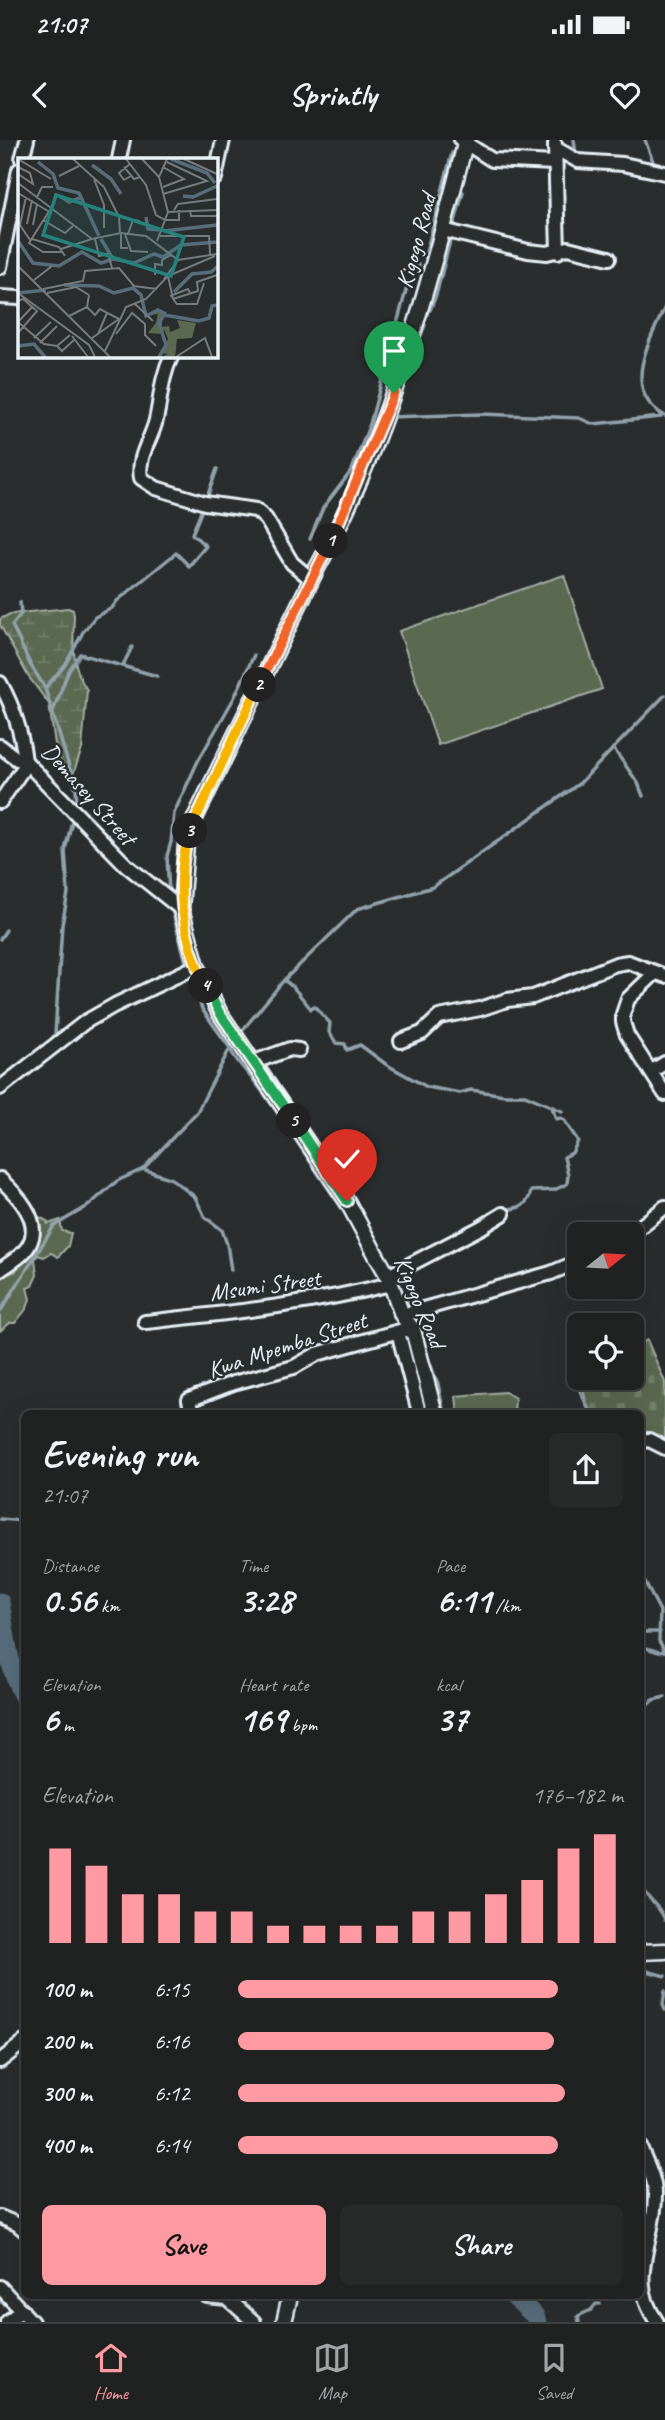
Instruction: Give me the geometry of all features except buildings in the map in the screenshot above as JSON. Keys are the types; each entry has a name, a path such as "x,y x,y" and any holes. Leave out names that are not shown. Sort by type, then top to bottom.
{"main road":[{"name":"Kigogo Road","path":"434,1410 389,1280 347,1201 219,1012 197,967 181,909 186,844 193,822 336,533 402,372 443,230 464,141"},
{"path":"644,1952 665,1951"},
{"path":"284,2322 289,2299"}],"street":[{"path":"22,158 27,140"},
{"path":"119,158 123,140"},
{"path":"217,168 223,140"},
{"path":"464,141 492,160 555,163"},
{"path":"555,144 558,252"},
{"path":"555,144 578,161 623,164 662,172"},
{"path":"0,267 18,175"},
{"path":"443,230 528,250 558,252 572,248 609,258"},
{"path":"0,297 18,298"},
{"path":"171,357 162,382 156,422 149,445 142,456 141,478 156,488 205,503 256,510 266,519 292,563 311,579"},
{"name":"Demasey Street","path":"0,683 23,743 26,762 126,865 181,909"},
{"path":"0,746 17,759 26,762 0,802"},
{"path":"401,1041 422,1033 439,1017 480,1009 507,1000 533,998 608,966 628,962 660,974"},
{"path":"0,1088 85,1022 197,967"},
{"path":"660,974 628,999 623,1014 627,1035 665,1094"},
{"path":"254,1062 290,1049 299,1050"},
{"path":"652,1071 665,1063"},
{"path":"0,1179 26,1206 32,1233 30,1245 24,1252 0,1270"},
{"path":"644,1224 665,1207"},
{"name":"Msumi Street","path":"145,1322 299,1303 362,1292 389,1280 503,1214"},
{"path":"402,1315 567,1266"},
{"path":"405,1331 417,1410"},
{"name":"Kwa Mpemba Street","path":"191,1410 189,1400 198,1395 233,1383 280,1372 317,1354 405,1331"},
{"path":"644,1441 664,1447"},
{"path":"0,2061 21,2044"},
{"path":"644,2157 655,2194 653,2222 644,2258"},
{"path":"0,2217 21,2227"},
{"path":"644,2281 646,2296 657,2322"},
{"path":"0,2287 32,2322"},
{"path":"228,2299 254,2322"},
{"path":"7,2322 22,2310"}],"green space":[{"path":"564,575 602,689 438,745 399,631"},
{"path":"68,608 73,610 74,615 73,644 78,672 87,690 82,749 72,777 61,763 55,744 49,704 28,676 0,625 0,619 10,614"},
{"path":"39,1217 48,1224 60,1220 62,1231 71,1233 68,1246 58,1257 51,1253 44,1257 38,1255 35,1259 37,1275 32,1286 27,1288 30,1299 27,1308 15,1323 10,1323 0,1331 0,1277 16,1271 17,1266 12,1260 22,1258 35,1218"},
{"path":"647,1340 665,1382 665,1441 644,1442 644,1410 588,1410 583,1390 644,1390 644,1342"},
{"path":"505,1392 515,1398 514,1410 458,1410 456,1396"}],"waterway":[{"path":"574,140 576,155"},
{"path":"645,140 655,167"},
{"path":"425,257 452,153"},
{"path":"453,229 463,192"},
{"path":"430,310 450,241"},
{"path":"411,271 419,265"},
{"path":"310,539 323,508 352,470 370,424 408,283"},
{"path":"665,307 646,350 641,380 651,406 665,416"},
{"path":"408,370 425,325"},
{"path":"389,417 481,414 579,418 593,424 661,417 659,413"},
{"path":"206,500 217,469"},
{"path":"352,514 365,488"},
{"path":"45,688 65,665 83,632 95,617 112,608 176,553 189,566 206,546 192,534 203,507"},
{"path":"283,654 339,540"},
{"path":"20,602 21,614 12,625 30,664 45,688 76,789 77,805"},
{"path":"123,665 132,647"},
{"path":"53,711 68,672 80,654 157,676"},
{"path":"169,895 167,856 174,813 254,655"},
{"path":"241,1032 284,980 357,909 433,887 580,783 665,695"},
{"path":"613,748 638,783 643,796"},
{"path":"49,1043 55,1034 62,925 68,893 65,850 73,817"},
{"path":"171,906 187,966"},
{"path":"0,939 6,930"},
{"path":"189,973 202,1009 235,1058 273,1106 348,1217"},
{"path":"211,979 230,1016"},
{"path":"284,980 311,1009 314,1006 330,1023 329,1032 336,1043 345,1044 347,1050 360,1045 387,1065 427,1087 460,1093 471,1090 525,1095 562,1111"},
{"path":"0,1312 54,1226 88,1206 117,1181 143,1169 197,1112 229,1050"},
{"path":"505,1209 522,1206 531,1191 554,1190 567,1184 564,1157 572,1153 578,1141 564,1120 556,1119 552,1107"},
{"path":"143,1169 172,1179 195,1197 205,1217 222,1230 231,1270"},
{"path":"398,1285 407,1298 410,1309"},
{"path":"427,1356 438,1384 443,1410"},
{"path":"580,1390 589,1410"},
{"path":"0,1519 21,1521"},
{"path":"644,1581 660,1611 659,1641 665,1651"},
{"path":"0,1602 11,1663 21,1691"},
{"path":"644,1632 660,1632"},
{"path":"644,1647 665,1651"},
{"path":"644,1708 653,1700 665,1697"},
{"path":"644,1892 665,1920"},
{"path":"644,1970 665,1976"},
{"path":"665,1991 665,2010"},
{"path":"516,2299 535,2316 537,2322"},
{"path":"0,2301 14,2311"},
{"path":"579,2322 578,2316 600,2304"}],"route":[{"path":"347,1201 219,1012 197,967 188,940 181,909 183,872 186,844 193,822 336,533 394,393"}]}
